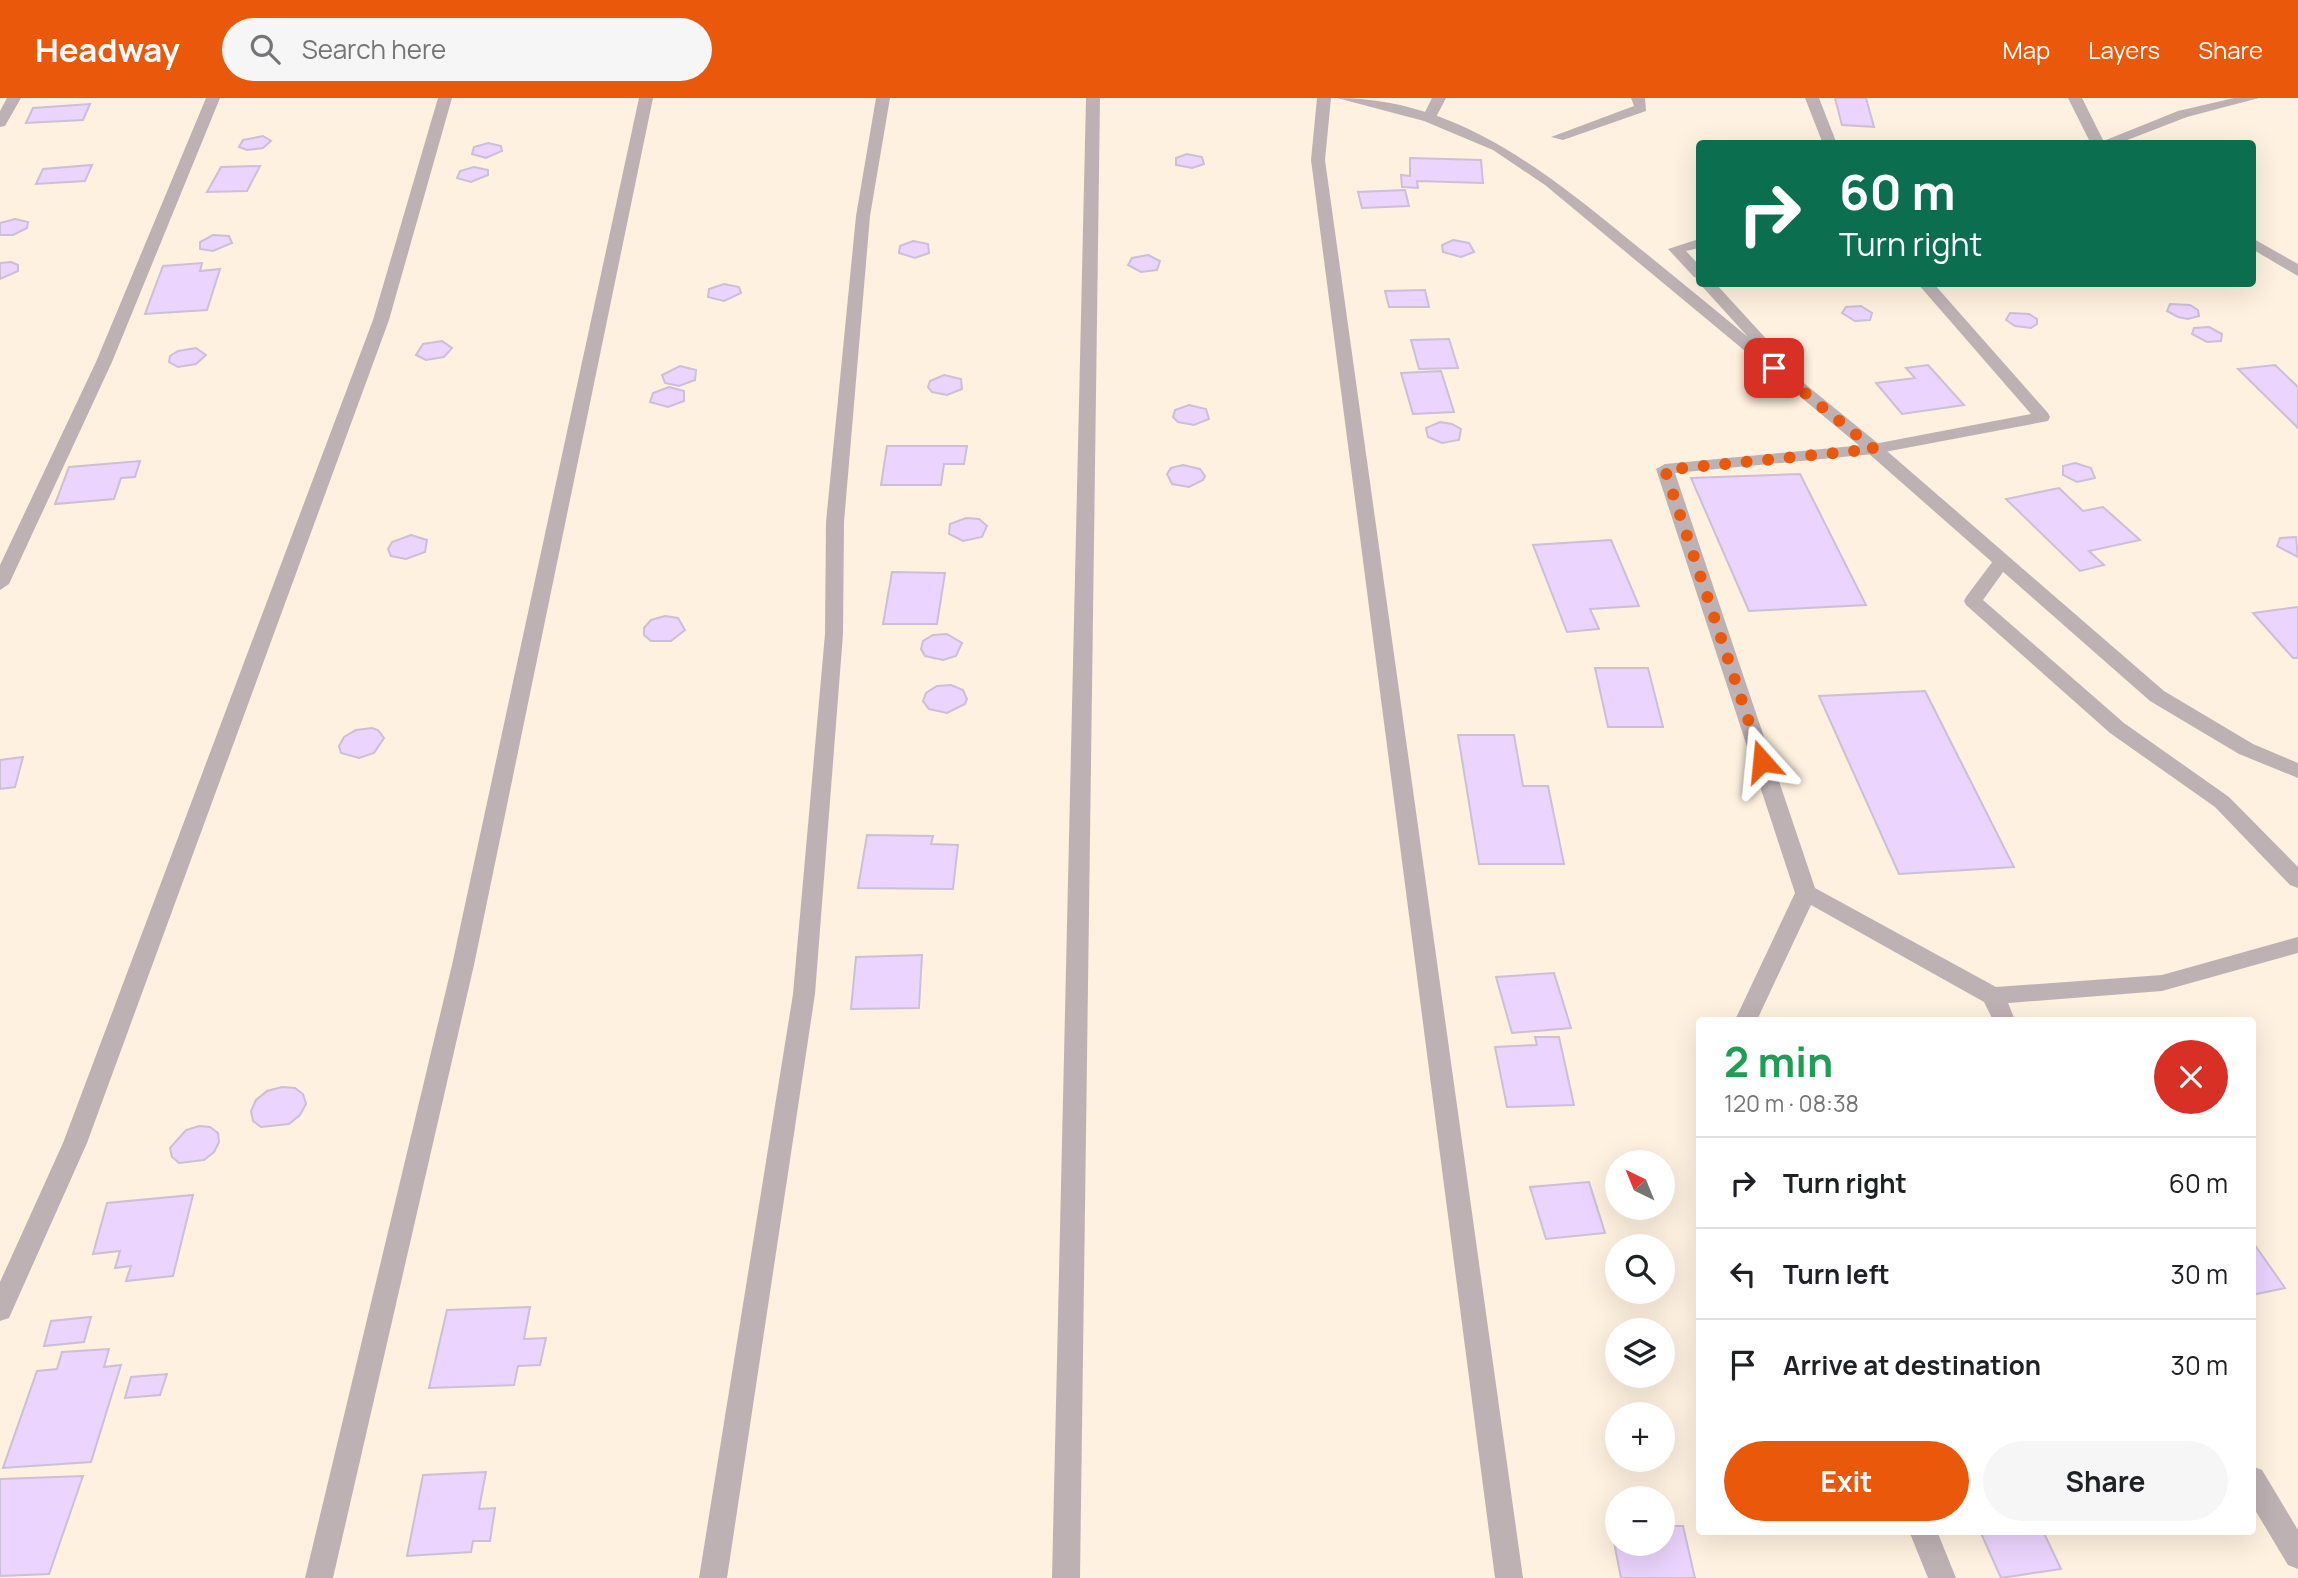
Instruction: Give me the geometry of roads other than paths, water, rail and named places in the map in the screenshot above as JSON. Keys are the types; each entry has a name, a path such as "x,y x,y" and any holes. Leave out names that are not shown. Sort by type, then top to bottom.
{"street":[{"path":"0,123 13,98"},
{"path":"0,584 104,362 213,98"},
{"path":"0,1310 85,1118 381,320 445,98"},
{"path":"319,1578 463,965 646,98"},
{"path":"713,1578 804,994 834,634 835,522 863,216 883,98"},
{"path":"1066,1578 1093,98"},
{"path":"1324,98 1318,160 1397,765 1509,1578"},
{"path":"1344,98 1429,118 1498,147 1550,182 1874,449 2157,695 2246,749 2298,771"},
{"path":"1429,118 1439,98"},
{"path":"1558,137 1641,108 1639,98"},
{"path":"1812,98 1828,140"},
{"path":"2075,98 2098,140"},
{"path":"2111,140 2183,114 2252,98"},
{"path":"1696,245 1676,249 1696,271"},
{"path":"2256,245 2298,271"},
{"path":"1710,287 1815,401"},
{"path":"1930,287 2042,416 1874,449 1665,470 1806,893 1993,996 2162,983 2298,945"},
{"path":"2002,561 1973,601 2117,728 2222,802 2298,880"},
{"path":"1747,1017 1806,893"},
{"path":"1993,996 2003,1017"},
{"path":"2256,1486 2298,1556"},
{"path":"1925,1535 1942,1578"}]}
